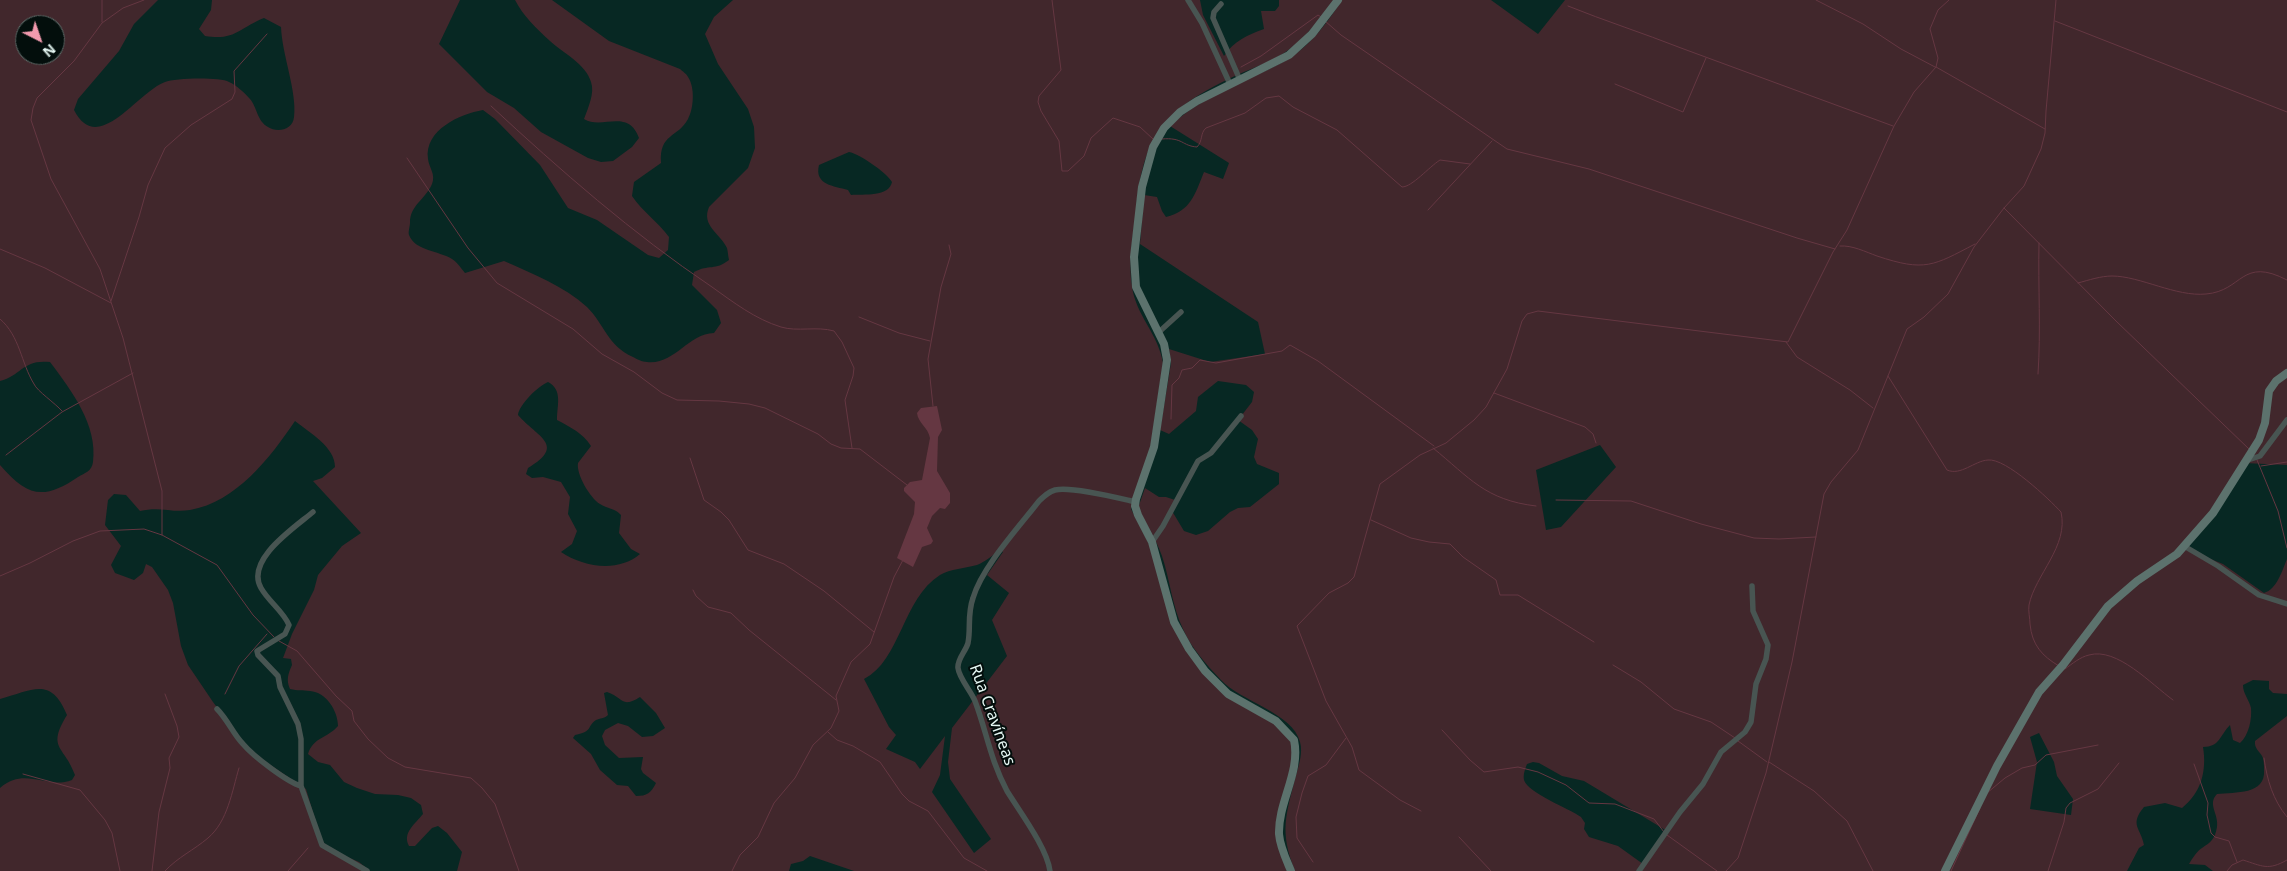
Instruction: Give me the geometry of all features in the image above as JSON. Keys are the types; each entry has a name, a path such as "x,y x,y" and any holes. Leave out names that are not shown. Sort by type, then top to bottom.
{"street":[{"path":"1188,0 1202,23 1230,84"},
{"path":"1291,871 1279,833 1295,759 1294,740 1276,721 1228,694 1194,657 1174,622 1152,542 1138,515 1136,502 1154,448 1166,366 1164,344 1141,299 1134,274 1138,214 1147,166 1153,147 1171,120 1186,107 1289,55 1304,43 1338,0"},
{"path":"1220,4 1212,18 1240,80"},
{"path":"1158,332 1181,312"},
{"path":"1946,871 1997,766 2039,692 2063,665 2108,606 2137,581 2168,561 2184,546 2223,500 2259,440 2265,423 2268,391 2276,381 2287,373"},
{"path":"1152,542 1198,461 1211,453 1241,416"},
{"path":"2248,460 2259,457 2264,452 2287,420"},
{"name":"Rua Cravíneas","path":"1050,871 1045,854 996,767 975,700 958,670 958,662 968,641 969,613 973,596 985,573 1039,501 1048,492 1058,489 1090,492 1136,502"},
{"path":"313,512 268,552 259,564 258,571 261,588 289,626 285,634 257,650 258,655 278,676 280,687 298,724 301,738 301,786 322,845 367,871"},
{"path":"2184,546 2218,566 2259,595 2287,604"},
{"path":"1639,871 1680,812 1703,784 1721,752 1744,732 1751,722 1756,684 1766,659 1768,645 1753,611 1752,586"},
{"path":"217,709 227,719 243,745 276,772 301,786"}],"shaded area":[{"path":"0,0 158,0 134,24 119,51 78,99 74,110 84,123 94,127 106,124 118,117 154,88 165,82 197,79 224,80 235,85 250,99 264,124 272,129 280,130 291,125 294,117 293,96 281,27 264,18 230,35 223,37 205,36 199,29 211,10 212,0 460,0 439,44 487,92 514,108 541,132 588,158 601,162 613,161 632,147 639,138 634,129 628,124 614,121 591,122 584,119 592,91 588,76 579,64 535,27 515,0 552,0 609,41 680,69 687,76 692,86 692,109 684,125 663,146 661,163 634,182 632,196 669,237 668,250 659,258 648,255 597,220 568,208 540,165 495,119 483,110 464,115 445,125 432,140 428,149 428,159 433,174 432,184 412,212 409,231 412,240 422,248 447,256 457,263 465,273 504,261 558,287 587,307 617,347 641,361 657,362 665,359 696,338 714,333 721,323 717,310 692,285 694,272 704,268 716,267 729,260 727,248 709,224 707,214 709,207 748,168 755,148 754,127 748,109 718,64 705,34 714,17 733,0 1200,0 1203,15 1224,56 1241,39 1264,29 1261,11 1275,11 1279,6 1279,0 1334,0 1309,32 1285,53 1213,87 1176,112 1163,126 1153,142 1145,161 1139,184 1132,239 1131,277 1134,296 1157,343 1163,363 1150,451 1131,509 1149,544 1176,633 1224,695 1269,719 1293,743 1293,759 1277,828 1287,871 854,871 810,856 803,861 791,864 789,871 457,871 462,852 447,833 438,826 432,828 415,846 409,846 407,841 408,833 423,814 421,805 411,798 398,795 375,794 357,788 344,782 330,765 318,762 308,754 313,744 338,726 336,714 330,703 316,692 290,689 288,680 292,665 291,659 283,658 292,634 314,590 318,575 342,546 361,533 313,481 322,478 335,467 334,460 321,441 295,421 275,449 250,476 237,488 207,505 184,511 154,509 140,511 126,495 114,494 108,500 105,525 121,546 111,565 115,573 134,580 143,573 146,564 152,567 168,590 173,603 181,646 188,665 231,726 241,745 306,789 321,839 329,849 359,862 370,871 0,871 0,788 9,782 19,779 27,778 63,782 72,780 75,775 59,747 58,735 67,715 61,703 54,695 47,690 40,689 0,699 0,465 27,489 45,492 66,485 88,471 93,462 93,448 87,421 74,396 50,362 28,365 0,381","holes":["849,152 860,156 885,174 892,182 890,187 881,192 851,195 848,190 831,186 822,181 818,172 819,165","548,382 556,389 558,403 557,420 580,434 591,446 578,463 579,473 592,497 603,506 621,515 619,533 631,549 640,554 631,560 611,566 600,566 580,561 561,552 572,544 577,531 568,514 570,497 561,482 543,477 532,478 526,474 528,468 540,460 546,453 547,447 540,435 518,415 525,401","1000,550 1003,552 987,575 1009,593 992,620 1007,656 952,728 948,762 950,779 991,839 974,853 932,792 940,775 945,736 920,769 915,762 886,749 896,735 889,727 864,679 876,670 886,658 909,613 927,586 944,573 977,565","604,693 612,694 625,702 640,697 656,713 665,728 653,736 642,737 628,726 618,723 605,730 602,736 605,745 619,758 643,757 641,769 643,773 656,783 646,795 636,796 628,786 617,785 600,770 591,754 573,738 575,735 587,730 596,720 608,715"]},
{"path":"1342,0 1491,0 1538,34 1565,0 2287,0 2287,465 2244,463 2220,507 2183,548 2223,564 2264,593 2276,584 2287,559 2287,694 2273,693 2269,689 2269,681 2253,680 2243,685 2251,708 2251,717 2246,736 2240,743 2233,740 2230,725 2216,743 2203,747 2204,765 2201,781 2194,796 2182,808 2165,803 2144,807 2137,818 2137,826 2144,845 2139,848 2127,871 1295,871 1287,845 1286,823 1289,801 1300,759 1300,742 1295,732 1287,723 1277,715 1230,688 1195,650 1179,620 1160,550 1138,508 1145,488 1159,497 1178,501 1172,511 1184,531 1196,535 1208,531 1230,512 1238,508 1250,507 1279,484 1279,473 1257,464 1254,457 1258,439 1252,430 1238,420 1252,402 1254,392 1246,385 1218,381 1198,397 1196,411 1169,434 1160,430 1171,363 1169,349 1210,362 1265,354 1258,322 1140,244 1144,195 1157,197 1166,217 1174,214 1187,206 1204,172 1223,179 1229,163 1170,126 1203,102 1294,55 1315,37","holes":["1600,445 1616,467 1561,527 1546,530 1536,470","2039,733 2054,762 2057,776 2073,799 2071,815 2030,809 2037,762 2030,737","1539,763 1562,776 1584,781 1667,831 1643,864 1618,846 1589,837 1584,829 1585,823 1581,817 1549,800 1527,785 1524,780 1527,764"]},
{"path":"937,406 942,430 938,437 937,471 950,493 950,503 945,509 940,508 932,516 927,528 933,541 931,544 922,547 913,567 897,558 914,514 915,502 904,491 904,488 910,482 922,480 930,438 917,413 921,408"},
{"path":"2287,716 2287,871 2213,871 2205,865 2189,864 2196,853 2214,837 2217,822 2213,805 2214,798 2217,794 2248,791 2260,784 2263,778 2264,761 2255,746 2255,741"}],"waterway":[{"path":"102,0 102,22"},
{"path":"144,0 123,8 102,23 74,61 37,98 31,120 51,179 100,269 123,338 162,491 162,535"},
{"path":"1052,0 1061,70 1039,96 1038,102 1041,111 1059,141 1062,171 1068,171 1084,156 1091,138 1113,118 1140,127 1153,139"},
{"path":"1816,0 1863,24 1901,49 1935,67"},
{"path":"1421,811 1400,800 1359,770 1352,747 1326,701 1297,626 1329,593 1348,583 1354,577 1380,484 1420,455 1446,443 1474,420 1486,407 1507,369 1522,321 1527,314 1538,311 1788,342 1833,252 1847,230 1894,126 1914,92 1936,67 1938,58 1930,29 1938,10 1949,0"},
{"path":"1726,871 1738,858 1766,773 1792,662 1824,494 1831,482 1858,450 1907,329 1924,317 1948,294 1974,247 2004,208 2024,186 2041,149 2045,133 2056,0"},
{"path":"1568,6 1893,126"},
{"path":"1241,67 1261,56 1318,15 1321,17"},
{"path":"1325,21 1341,35 1507,149 1589,169 1835,249"},
{"path":"2055,21 2287,112"},
{"path":"111,301 148,185 165,148 191,125 232,99 235,92 234,71 267,34"},
{"path":"1615,84 1683,112 1706,58"},
{"path":"1936,67 2045,129"},
{"path":"1162,139 1174,139 1197,147 1206,128 1245,113 1266,98 1279,96 1293,107 1337,130 1402,187 1411,184 1440,160 1470,164"},
{"path":"491,106 570,177 626,223 683,267 736,304 753,315 781,327 834,331 842,342 854,368 845,400 852,448"},
{"path":"1428,210 1492,141"},
{"path":"407,158 468,248 497,283 573,329 602,354 634,372 662,393 677,400 719,401 749,404 765,408 818,434 831,444 841,448 860,449 907,485"},
{"path":"2004,208 2116,321 2249,449"},
{"path":"2038,374 2039,243"},
{"path":"1840,246 1854,248 1893,261 1918,265 1938,262 1975,244"},
{"path":"933,406 928,359 941,287 951,254 949,245"},
{"path":"0,249 45,268 111,303"},
{"path":"2078,283 2112,276 2134,279 2170,290 2206,294 2218,292 2251,273 2272,274 2287,280"},
{"path":"859,317 899,333 930,341"},
{"path":"0,319 12,333 36,387 62,411"},
{"path":"1786,342 1797,357 1850,390 1873,408"},
{"path":"1171,419 1172,385 1179,378 1182,370 1192,368 1200,360 1216,363 1282,351 1290,345 1318,361 1434,446"},
{"path":"6,455 62,412 133,373"},
{"path":"1888,376 1947,470 1957,471 1983,461 1996,461 2027,480 2061,512 2062,525 2060,537 2032,594 2029,607 2031,631 2036,644 2043,654 2059,666"},
{"path":"1494,393 1585,427 1593,434 1596,443"},
{"path":"1433,448 1468,478 1491,493 1504,499 1536,506"},
{"path":"690,458 704,500 729,520 748,550 784,564 824,591 874,632"},
{"path":"2257,460 2278,511 2287,548"},
{"path":"2261,466 2287,462"},
{"path":"1556,500 1631,501 1701,524 1754,538 1816,537"},
{"path":"1371,520 1411,538 1450,544 1463,557 1496,580 1500,595 1518,595 1594,642"},
{"path":"0,576 73,541 100,531 144,529 162,535 217,565 253,615 274,637"},
{"path":"732,871 740,855 758,837 774,803 795,778 813,745 831,728 839,711 836,696 851,662 870,644 894,577 903,560"},
{"path":"693,590 696,596 708,607 731,613 749,630 836,700"},
{"path":"225,694 239,666 267,634"},
{"path":"279,641 297,651 336,696 352,711 354,721 368,739 388,758 405,767 471,778 482,788 495,804 519,871"},
{"path":"2065,669 2079,659 2089,655 2111,656 2133,669 2173,700"},
{"path":"1613,665 1641,682 1674,709 1711,722 1735,738"},
{"path":"152,871 159,812 170,768 169,758 179,737 177,726 165,694"},
{"path":"1442,730 1484,772 1518,767 1538,772 1566,785 1589,803 1615,804 1654,819 1664,832"},
{"path":"828,732 837,740 853,746 880,762 902,794 909,801 928,811 964,858 987,871"},
{"path":"1313,862 1297,838 1296,817 1302,793 1308,776 1326,765 1346,738"},
{"path":"1738,741 1767,762"},
{"path":"1987,793 2005,778 2022,768 2035,765 2046,755 2098,745"},
{"path":"2264,758 2271,789 2287,817"},
{"path":"1769,762 1814,791 1847,821 1873,871"},
{"path":"2048,871 2064,822 2066,808 2070,803 2098,789 2119,763"},
{"path":"2194,764 2208,803 2207,815 2211,833 2215,837 2229,841 2237,862"},
{"path":"165,871 215,831 225,814 239,768"},
{"path":"23,774 80,790 105,820 112,833 120,871"},
{"path":"1951,871 1980,808"},
{"path":"1667,835 1717,871"},
{"path":"1459,837 1491,871"},
{"path":"288,871 308,848"},
{"path":"2227,871 2232,865 2243,860 2260,866 2275,865 2287,860"}]}
